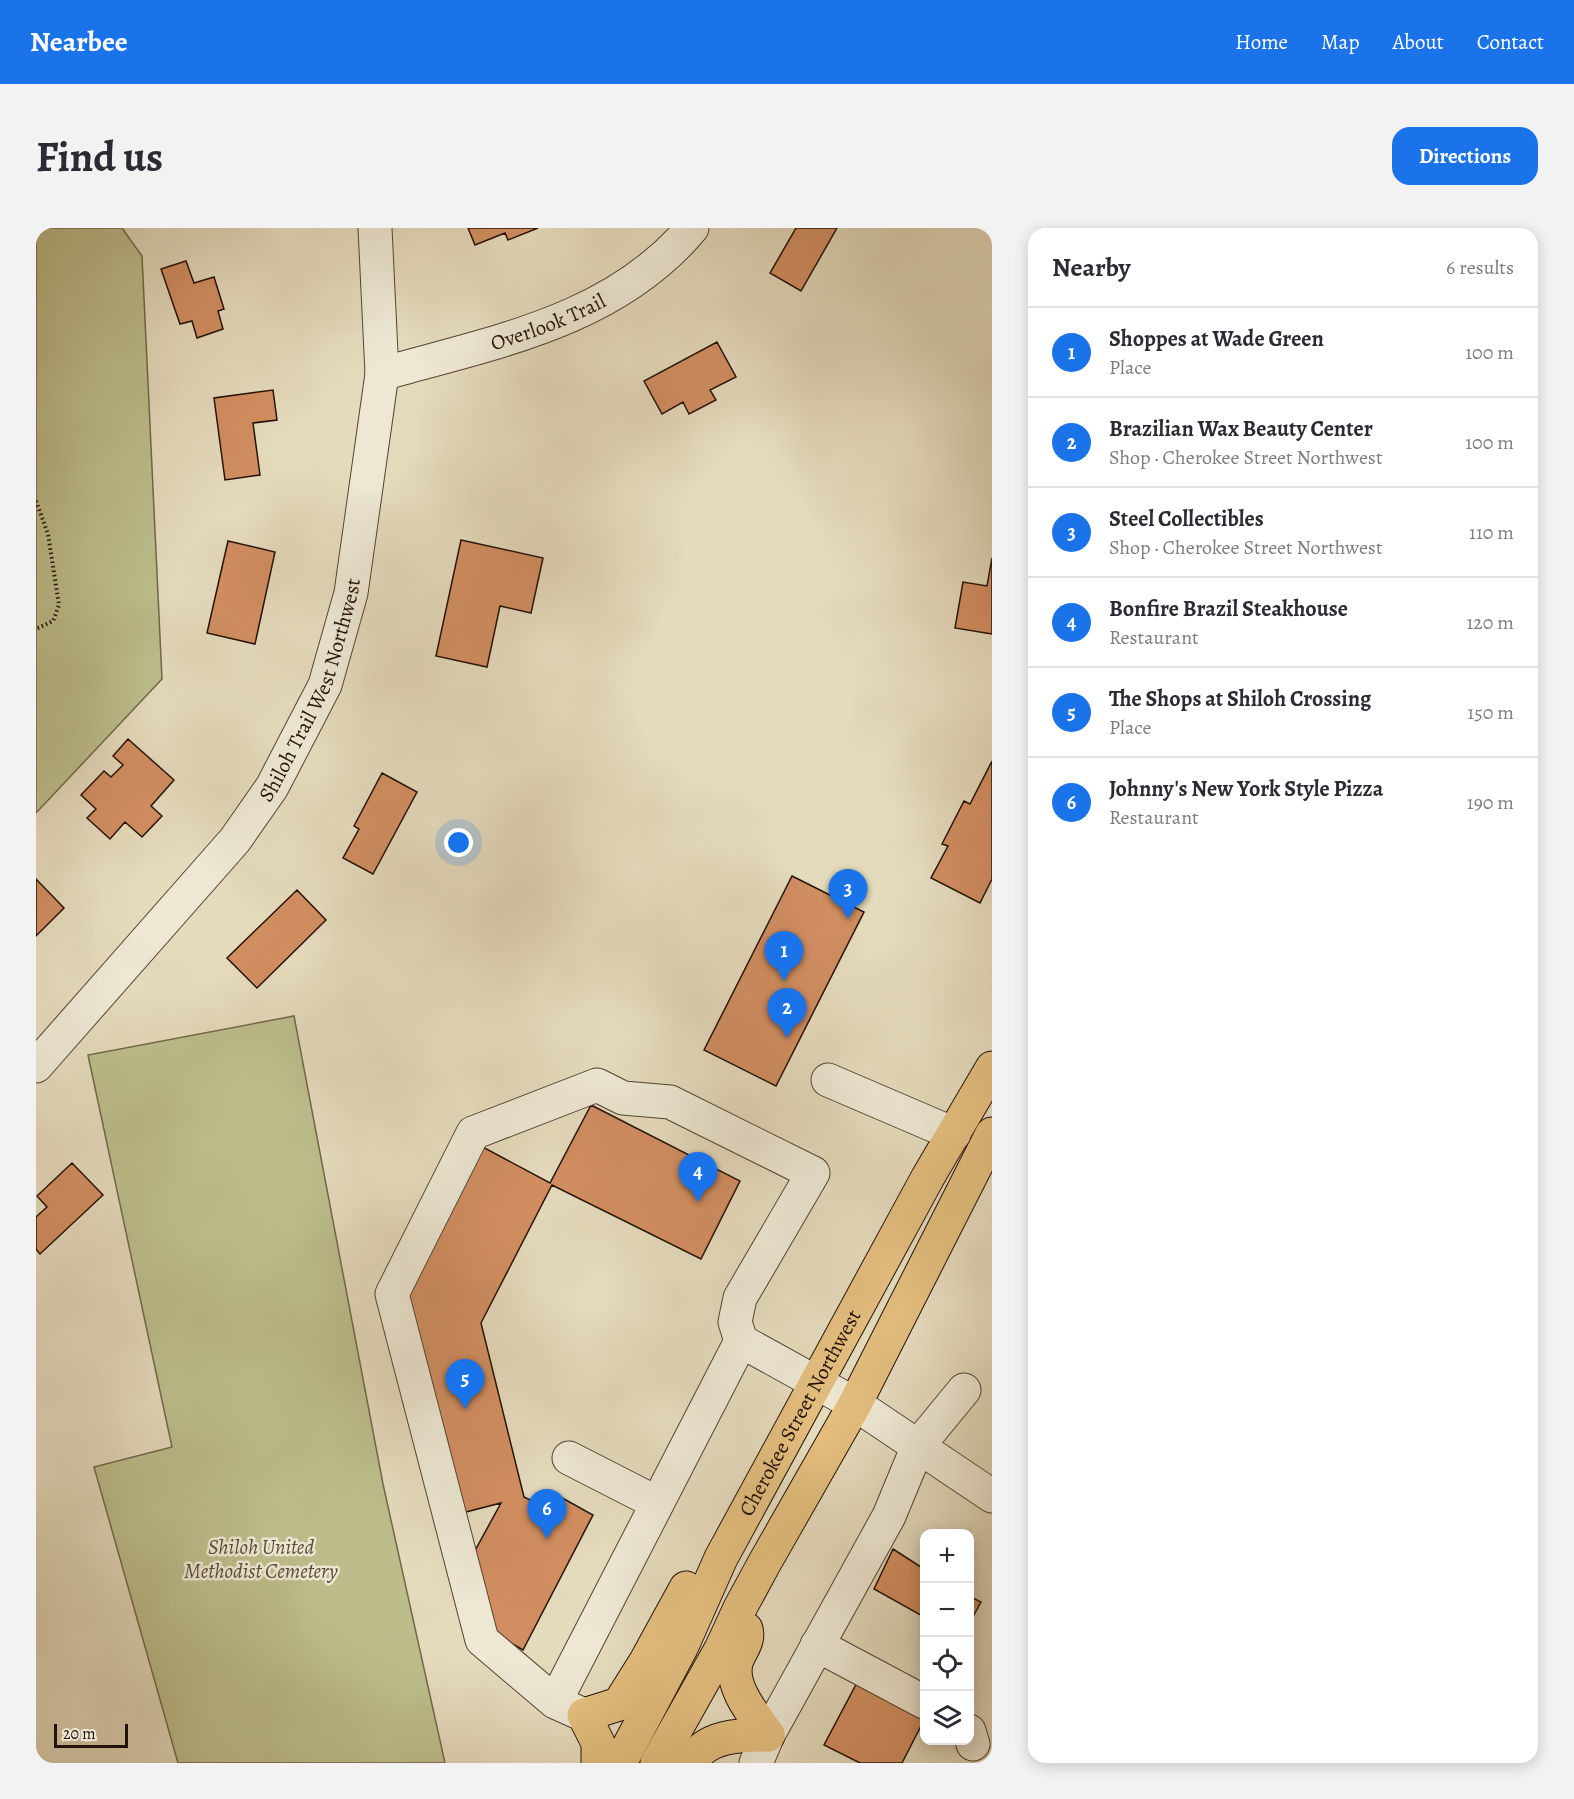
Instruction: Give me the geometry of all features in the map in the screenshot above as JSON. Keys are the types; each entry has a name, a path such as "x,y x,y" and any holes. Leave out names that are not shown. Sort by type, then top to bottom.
{"main road":[{"name":"Cherokee Street Northwest","path":"620,1763 682,1646 721,1557 928,1177 992,1068"},
{"name":"Cherokee Street Northwest","path":"657,1763 721,1649 740,1608 855,1404 992,1134"},
{"path":"569,1709 619,1704 646,1662 698,1566 721,1557"},
{"path":"740,1608 748,1636 735,1665 740,1694 762,1749"},
{"path":"569,1709 598,1743 598,1763"},
{"path":"691,1763 696,1752 716,1741 739,1735 762,1749"}],"street":[{"name":"Shiloh Trail West Northwest","path":"36,1066 236,840 272,787 325,685 351,593 382,374 375,228"},
{"name":"Overlook Trail","path":"382,374 543,328 592,307 644,275 692,228"},
{"path":"828,1080 954,1134"},
{"path":"741,1341 657,1503 569,1709 482,1641 392,1294 473,1133 597,1085 623,1098 670,1102 813,1173 740,1298 735,1322 741,1341 855,1404 992,1496"},
{"path":"762,1749 889,1516 918,1446 964,1390"},
{"path":"569,1458 657,1503"},
{"path":"817,1645 920,1700"}],"path":[{"path":"36,501 48,534 59,605 53,621 36,628"}],"green space":[{"path":"36,228 122,228 142,256 162,679 36,813"},
{"name":"Shiloh United Methodist Cemetery","path":"294,1016 383,1484 445,1763 178,1763 94,1467 172,1447 88,1055"}],"building":[{"path":"468,228 538,228 508,240 505,233 475,245"},
{"path":"796,228 837,228 801,291 770,273"},
{"path":"186,261 194,283 214,277 224,309 218,311 223,329 197,338 192,321 180,324 161,269"},
{"path":"717,342 736,377 710,390 716,400 689,414 683,402 662,414 644,381"},
{"path":"273,390 277,420 253,423 260,475 225,480 214,398"},
{"path":"461,540 543,558 531,613 500,606 487,667 436,656"},
{"path":"228,541 275,552 255,644 207,633"},
{"path":"992,558 992,634 955,628 963,582 987,586"},
{"path":"128,739 174,780 151,806 162,816 142,837 125,822 110,839 87,818 96,809 81,795 104,771 111,777 123,765 113,756"},
{"path":"992,761 992,879 980,903 931,878 948,846 942,844 964,801 970,804"},
{"path":"382,773 417,792 373,874 343,858 359,829 354,826"},
{"path":"792,876 864,912 776,1086 704,1050"},
{"path":"36,879 64,908 36,936"},
{"path":"297,890 326,920 257,988 227,958"},
{"path":"591,1105 740,1181 701,1259 552,1185 481,1323 524,1497 549,1509 557,1495 593,1515 523,1650 488,1630 472,1556 501,1503 458,1514 405,1298 481,1146 550,1183"},
{"path":"72,1163 103,1195 40,1254 36,1249 36,1217 47,1207 37,1196"},
{"path":"893,1549 920,1566 920,1615 874,1589"},
{"path":"974,1598 981,1602 974,1615"},
{"path":"860,1677 920,1711 920,1728 902,1763 860,1763 824,1745"}],"place":[{"name":"Steel Collectibles","path":"848,919"},
{"name":"Shoppes at Wade Green","path":"784,981"},
{"name":"Brazilian Wax Beauty Center","path":"787,1038"},
{"name":"Bonfire Brazil Steakhouse","path":"698,1202"},
{"name":"The Shops at Shiloh Crossing","path":"465,1409"},
{"name":"Johnny's New York Style Pizza","path":"547,1539"}]}
